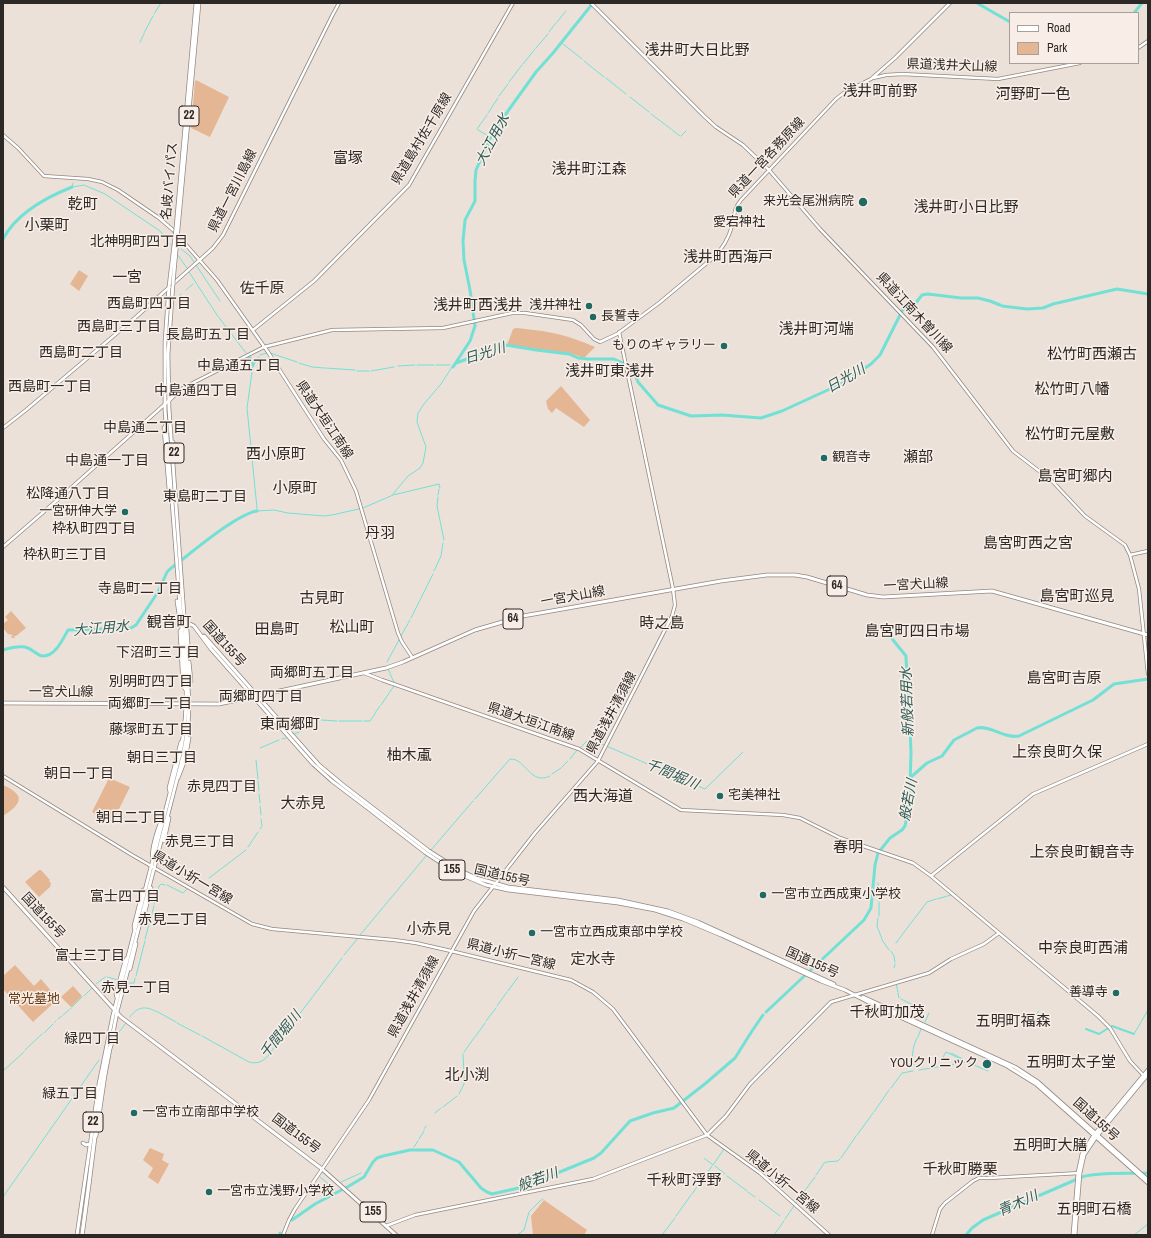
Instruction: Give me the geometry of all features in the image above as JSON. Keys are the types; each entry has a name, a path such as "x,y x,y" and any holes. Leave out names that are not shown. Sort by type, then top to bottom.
{"highway":[{"path":"82,1235 99,1103 106,1059 111,1045"}],"main road":[{"name":"名岐バイパス","path":"184,623 181,617 174,457 170,412 168,409 168,348 197,3"},
{"name":"県道一宮川島線","path":"3,428 31,406 216,245 223,234 339,3"},
{"name":"県道島村佐千原線","path":"253,330 317,278 409,185 513,3"},
{"name":"県道江南木曽川線","path":"591,3 704,116 716,127 743,145 769,170 820,229 933,346 1010,448 1052,481 1085,516 1121,541 1127,548 1139,589 1146,635 1148,674"},
{"name":"県道一宮各務原線","path":"3,547 185,386 264,347 332,330 434,329 508,313 525,313 573,320 581,325 594,339 599,342 610,338 672,294 716,255 730,230 737,205 769,170 836,99 845,92 871,79 895,58 950,3"},
{"path":"1139,47 1148,41"},
{"name":"県道浅井犬山線","path":"871,79 886,75 902,74 998,79 1075,64"},
{"name":"県道大垣江南線","path":"3,135 18,148 44,176 95,180 118,190 159,218 172,229 217,280 253,330 324,439 341,460 350,478 361,508 398,633 412,658"},
{"name":"名岐バイパス","path":"77,1235 100,1077 114,1009 141,910 146,886 163,845 172,808 170,804 187,737 189,714 186,690 184,623 172,512 165,403 168,287 177,228"},
{"name":"県道浅井清須線","path":"283,1235 291,1214 369,1100 474,911 535,833 598,761 669,624 675,606 673,589 619,332"},
{"name":"22","path":"166,424 164,428 167,475 170,509 172,512"},
{"path":"167,475 170,479"},
{"path":"1130,555 1148,551"},
{"name":"一宮犬山線","path":"3,703 218,704 386,668 476,630 523,616 673,589 780,574 807,577 866,595 883,597 992,591 1146,635"},
{"name":"国道155号","path":"184,623 190,624 195,628 304,754 332,781 446,867 468,878 512,891 618,903 655,910 706,928 856,995 878,1007 1023,1074 1096,1135 1136,1171 1148,1184"},
{"name":"名岐バイパス","path":"118,1012 136,947 141,917 144,914 154,876 153,858 176,772 183,737 188,704 188,684 190,681 188,631 184,629"},
{"name":"県道大垣江南線","path":"364,673 579,750 681,810 783,815 796,817 840,838 913,863 931,876 999,933"},
{"name":"22","path":"176,781 180,776 184,760 191,721 189,714"},
{"name":"22","path":"170,792 169,788 183,737"},
{"path":"931,876 1033,794 1148,744"},
{"path":"183,756 184,760"},
{"path":"175,767 176,772"},
{"name":"県道小折一宮線","path":"3,776 153,867 255,925 272,929 416,943 571,980 589,989 613,1009 707,1135 760,1173 829,1235"},
{"name":"22","path":"153,858 152,855 160,824 164,816"},
{"path":"160,824 161,829"},
{"name":"22","path":"135,931 134,926 143,890 146,886"},
{"name":"国道155号","path":"3,887 114,1009 322,1168 397,1235"},
{"path":"139,906 141,910"},
{"path":"386,1226 407,1217 594,1179 707,1135 726,1116 750,1084 828,1004 834,1000 856,995 929,973 951,959 984,944 999,933 1098,1016 1110,1028 1130,1061 1144,1076"},
{"name":"22","path":"117,1000 116,994 124,961 128,956"},
{"path":"120,977 122,982"},
{"name":"22","path":"82,1235 111,1045 118,1012"},
{"path":"1074,1235 1079,1173 1084,1155 1096,1135 1148,1070"},
{"path":"1144,1076 1148,1074"},
{"path":"83,1143 87,1145 90,1144"},
{"path":"932,1235 942,1206 976,1180 1079,1173"},
{"name":"国道155号","path":"1141,1176 1148,1180"}],"green space":[{"path":"196,80 229,97 210,137 191,128"},
{"path":"79,270 88,276 79,291 70,284"},
{"path":"513,329 538,330 556,334 595,347 584,358 569,353 507,345"},
{"path":"561,386 590,420 584,427 556,408 552,413 548,409 546,401"},
{"path":"11,611 26,628 14,636 15,638 12,638 11,637 13,635 8,634 3,628 3,624 8,620 5,617"},
{"path":"109,778 130,787 112,823 92,812"},
{"path":"3,785 15,792 19,800 14,808 3,816"},
{"path":"41,870 51,883 50,887 39,897 25,882"},
{"name":"常光墓地","path":"15,965 34,986 41,979 58,999 33,1022 3,989 3,976"},
{"path":"73,986 82,996 71,1007 61,997"},
{"path":"150,1148 164,1154 162,1160 169,1164 158,1184 148,1177 153,1168 143,1160"},
{"path":"544,1200 587,1230 584,1235 533,1235 531,1216"}],"waterway":[{"path":"154,14 161,3"},
{"name":"大江用水","path":"453,367 470,341 475,326 464,260 463,241 465,220 475,201 476,170 491,137 500,122 536,72 593,3"},
{"name":"大江用水","path":"977,3 1009,21"},
{"name":"大江用水","path":"1135,12 1142,3"},
{"path":"557,22 566,11"},
{"path":"144,33 153,16"},
{"path":"549,32 556,23"},
{"path":"140,42 144,34"},
{"path":"536,48 548,34"},
{"path":"563,44 582,59"},
{"path":"523,64 535,49"},
{"path":"584,61 604,77"},
{"path":"509,82 522,65"},
{"path":"606,78 626,94"},
{"path":"499,96 508,84"},
{"path":"630,97 649,112"},
{"path":"488,113 498,98"},
{"path":"651,114 671,129"},
{"path":"477,129 487,115"},
{"path":"478,130 488,136"},
{"path":"672,130 680,136"},
{"path":"681,136 686,131"},
{"name":"日光川","path":"73,183 72,187 84,185 105,194 160,231 172,246"},
{"name":"日光川","path":"3,239 16,222 33,207 72,187"},
{"path":"181,249 190,256 194,262"},
{"name":"日光川","path":"177,254 187,268"},
{"path":"196,265 220,301"},
{"name":"日光川","path":"189,272 217,315 246,353"},
{"path":"186,290 193,284"},
{"name":"日光川","path":"1002,306 1027,309 1043,308 1053,304 1117,289 1148,294"},
{"path":"178,298 181,294"},
{"name":"日光川","path":"658,405 691,416 722,415 761,418 782,411 843,383 871,364 880,355 904,308 911,309 922,295 928,294 961,298 978,298 1000,305"},
{"name":"日光川","path":"456,363 506,345 569,354 578,358 614,359 632,367 638,382 658,405"},
{"name":"日光川","path":"260,355 267,353"},
{"name":"日光川","path":"270,353 297,362"},
{"name":"日光川","path":"249,357 253,362 253,365"},
{"name":"大江用水","path":"257,360 253,365 247,408 257,508"},
{"name":"日光川","path":"299,363 312,367 324,368"},
{"name":"日光川","path":"398,366 415,365"},
{"name":"日光川","path":"417,365 434,365"},
{"name":"日光川","path":"436,365 450,365"},
{"name":"日光川","path":"371,371 394,367"},
{"path":"393,494 408,476 420,468 423,463 426,447 417,422 418,413 441,384 452,367"},
{"name":"日光川","path":"325,368 355,370"},
{"name":"日光川","path":"357,371 369,371"},
{"path":"257,509 257,511 274,510 288,513 324,516 363,508 393,495 439,484 440,488"},
{"path":"438,495 439,489"},
{"path":"438,497 437,506 444,540"},
{"name":"大江用水","path":"3,650 16,647 25,647 42,656 47,656 55,651 68,630 131,628 136,625 158,592 167,572 170,569 225,527 237,519 257,511"},
{"path":"434,571 441,556 443,543"},
{"path":"411,618 433,574"},
{"path":"401,636 405,629"},
{"name":"般若川","path":"766,1012 864,920 871,908 875,865 878,853 890,838 902,830 905,826 910,785 911,753 906,656 893,640 888,630"},
{"path":"387,662 399,640"},
{"path":"388,669 390,673"},
{"path":"390,674 394,682"},
{"name":"般若川","path":"911,777 927,763 942,756 954,740 977,728 987,728 1008,736 1019,736 1093,700 1114,684 1148,679"},
{"path":"381,705 394,686"},
{"path":"375,713 380,706"},
{"path":"364,721 370,721 375,714"},
{"path":"321,720 337,721"},
{"path":"339,721 362,721"},
{"path":"294,734 302,731"},
{"path":"282,739 286,738"},
{"path":"260,748 279,740"},
{"name":"千間堀川","path":"589,740 595,741 705,789 743,752"},
{"name":"千間堀川","path":"580,748 587,741"},
{"name":"千間堀川","path":"570,759 577,750"},
{"name":"千間堀川","path":"475,799 510,759 520,763 533,775 543,778 550,776"},
{"path":"256,760 258,779"},
{"name":"千間堀川","path":"562,767 568,761"},
{"name":"千間堀川","path":"552,774 561,768"},
{"path":"258,781 259,791"},
{"path":"259,794 260,803"},
{"name":"千間堀川","path":"431,850 473,801"},
{"path":"260,806 261,815"},
{"path":"260,829 262,826 261,819"},
{"path":"248,847 258,832"},
{"path":"209,878 246,850"},
{"name":"千間堀川","path":"360,935 426,856"},
{"path":"878,883 879,900"},
{"path":"154,904 159,886 161,884 165,885"},
{"path":"167,885 183,893 187,889"},
{"path":"937,899 951,895"},
{"path":"915,918 927,902 936,899"},
{"path":"879,902 879,916"},
{"path":"145,939 154,906"},
{"path":"878,918 877,926 882,939"},
{"path":"896,943 914,919"},
{"name":"千間堀川","path":"344,955 358,938"},
{"path":"882,940 889,950"},
{"path":"136,976 145,941"},
{"path":"891,951 895,962"},
{"name":"千間堀川","path":"202,1036 249,1062 257,1063 261,1061 267,1057 342,958"},
{"path":"894,968 895,964"},
{"path":"96,984 105,977"},
{"path":"107,977 118,980"},
{"path":"508,991 518,977"},
{"path":"129,983 134,983 135,978"},
{"path":"896,984 898,992"},
{"path":"84,996 92,988"},
{"path":"497,1006 507,992"},
{"path":"898,993 899,998"},
{"path":"72,1007 82,997"},
{"path":"901,999 915,1006"},
{"path":"917,1007 925,1011"},
{"name":"千間堀川","path":"130,1017 135,1011 141,1008 147,1008 155,1011"},
{"path":"486,1021 496,1008"},
{"path":"63,1015 69,1010"},
{"path":"1134,1034 1148,1010"},
{"name":"千間堀川","path":"156,1011 176,1022"},
{"path":"1023,1029 1039,1011"},
{"path":"925,1022 929,1013"},
{"name":"般若川","path":"292,1220 315,1204 364,1177 377,1158 410,1150 433,1150 459,1162 481,1188 492,1194 523,1187 594,1158 601,1153 630,1121 674,1108 706,1083 735,1058 763,1015"},
{"path":"58,1019 62,1016"},
{"name":"千間堀川","path":"116,1036 126,1023"},
{"name":"千間堀川","path":"177,1023 200,1035"},
{"path":"475,1037 485,1023"},
{"path":"44,1033 53,1024"},
{"path":"1086,1029 1099,1034 1112,1026 1134,1034"},
{"path":"918,1037 921,1029"},
{"path":"25,1050 42,1034"},
{"path":"464,1052 474,1038"},
{"path":"915,1068 913,1053 917,1038"},
{"path":"3,1071 24,1052"},
{"path":"943,1057 946,1052 963,1060"},
{"path":"951,1053 963,1059"},
{"path":"463,1054 464,1075"},
{"name":"千間堀川","path":"3,1197 99,1060"},
{"path":"919,1070 967,1062 988,1071"},
{"path":"891,1088 902,1073 913,1071"},
{"path":"459,1094 464,1084 464,1077"},
{"path":"874,1112 889,1090"},
{"path":"443,1107 457,1096"},
{"path":"435,1113 441,1108"},
{"path":"857,1135 873,1113"},
{"path":"419,1139 424,1131"},
{"path":"841,1158 856,1136"},
{"path":"414,1147 418,1141"},
{"path":"704,1158 713,1165 724,1149"},
{"path":"823,1164 826,1162 838,1161 840,1159"},
{"path":"816,1175 823,1165"},
{"path":"692,1194 712,1166"},
{"path":"715,1166 725,1174"},
{"path":"341,1182 361,1173"},
{"name":"青木川","path":"1082,1177 1088,1175 1148,1173"},
{"path":"727,1176 747,1191"},
{"path":"320,1177 331,1186 333,1185"},
{"path":"803,1193 815,1177"},
{"name":"青木川","path":"966,1235 972,1228 983,1220 1075,1180"},
{"path":"748,1192 755,1197"},
{"path":"796,1203 802,1194"},
{"path":"676,1216 691,1195"},
{"path":"517,1235 524,1230 529,1212 543,1199"},
{"path":"759,1200 780,1216"},
{"path":"785,1219 794,1206"},
{"path":"662,1235 675,1218"},
{"path":"774,1235 784,1221"},
{"path":"1134,1235 1148,1224"}],"place":[{"name":"来光会尾洲病院","path":"863,202"},
{"name":"愛宕神社","path":"739,209"},
{"name":"浅井神社","path":"589,306"},
{"name":"長誓寺","path":"593,317"},
{"name":"もりのギャラリー","path":"724,346"},
{"name":"観音寺","path":"824,458"},
{"name":"一宮研伸大学","path":"125,512"},
{"name":"宅美神社","path":"720,796"},
{"name":"一宮市立西成東小学校","path":"763,895"},
{"name":"一宮市立西成東部中学校","path":"532,933"},
{"name":"善導寺","path":"1116,993"},
{"name":"YOUクリニック","path":"987,1064"},
{"name":"一宮市立南部中学校","path":"134,1113"},
{"name":"一宮市立浅野小学校","path":"209,1192"}],"district":[{"name":"浅井町大日比野","path":"697,51"},
{"name":"浅井町前野","path":"880,92"},
{"name":"河野町一色","path":"1033,95"},
{"name":"富塚","path":"348,159"},
{"name":"浅井町江森","path":"589,170"},
{"name":"乾町","path":"83,205"},
{"name":"浅井町小日比野","path":"966,208"},
{"name":"小栗町","path":"47,226"},
{"name":"北神明町四丁目","path":"139,242"},
{"name":"浅井町西海戸","path":"728,258"},
{"name":"一宮","path":"127,278"},
{"name":"佐千原","path":"262,289"},
{"name":"西島町四丁目","path":"149,304"},
{"name":"浅井町西浅井","path":"478,306"},
{"name":"西島町三丁目","path":"119,327"},
{"name":"浅井町河端","path":"816,330"},
{"name":"長島町五丁目","path":"208,335"},
{"name":"西島町二丁目","path":"81,353"},
{"name":"松竹町西瀬古","path":"1092,355"},
{"name":"中島通五丁目","path":"239,366"},
{"name":"浅井町東浅井","path":"610,372"},
{"name":"西島町一丁目","path":"50,387"},
{"name":"松竹町八幡","path":"1072,390"},
{"name":"中島通四丁目","path":"196,391"},
{"name":"中島通二丁目","path":"145,428"},
{"name":"松竹町元屋敷","path":"1070,435"},
{"name":"西小原町","path":"276,455"},
{"name":"瀬部","path":"918,458"},
{"name":"中島通一丁目","path":"107,461"},
{"name":"島宮町郷内","path":"1075,477"},
{"name":"小原町","path":"295,489"},
{"name":"松降通八丁目","path":"68,494"},
{"name":"東島町二丁目","path":"205,497"},
{"name":"枠杁町四丁目","path":"94,529"},
{"name":"丹羽","path":"380,534"},
{"name":"島宮町西之宮","path":"1028,544"},
{"name":"枠杁町三丁目","path":"65,555"},
{"name":"寺島町二丁目","path":"140,589"},
{"name":"島宮町巡見","path":"1077,597"},
{"name":"古見町","path":"322,599"},
{"name":"観音町","path":"169,623"},
{"name":"時之島","path":"662,624"},
{"name":"松山町","path":"352,628"},
{"name":"田島町","path":"277,630"},
{"name":"島宮町四日市場","path":"917,632"},
{"name":"下沼町三丁目","path":"158,653"},
{"name":"両郷町五丁目","path":"312,673"},
{"name":"島宮町吉原","path":"1064,679"},
{"name":"別明町四丁目","path":"151,682"},
{"name":"両郷町四丁目","path":"261,697"},
{"name":"両郷町一丁目","path":"150,704"},
{"name":"東両郷町","path":"290,725"},
{"name":"藤塚町五丁目","path":"151,730"},
{"name":"上奈良町久保","path":"1057,753"},
{"name":"柚木颪","path":"409,756"},
{"name":"朝日三丁目","path":"162,758"},
{"name":"朝日一丁目","path":"79,774"},
{"name":"赤見四丁目","path":"222,787"},
{"name":"西大海道","path":"603,797"},
{"name":"大赤見","path":"303,804"},
{"name":"朝日二丁目","path":"131,818"},
{"name":"赤見三丁目","path":"200,842"},
{"name":"春明","path":"848,848"},
{"name":"上奈良町観音寺","path":"1082,853"},
{"name":"富士四丁目","path":"125,897"},
{"name":"赤見二丁目","path":"173,920"},
{"name":"小赤見","path":"429,930"},
{"name":"中奈良町西浦","path":"1083,949"},
{"name":"富士三丁目","path":"90,956"},
{"name":"定水寺","path":"593,960"},
{"name":"赤見一丁目","path":"136,988"},
{"name":"千秋町加茂","path":"887,1013"},
{"name":"五明町福森","path":"1013,1022"},
{"name":"緑四丁目","path":"92,1039"},
{"name":"五明町太子堂","path":"1071,1063"},
{"name":"北小渕","path":"467,1076"},
{"name":"緑五丁目","path":"70,1094"},
{"name":"五明町大膳","path":"1050,1146"},
{"name":"千秋町勝栗","path":"960,1170"},
{"name":"千秋町浮野","path":"684,1181"},
{"name":"五明町石橋","path":"1094,1210"}],"water label":[{"name":"新般若用水","path":"908,702"}]}
